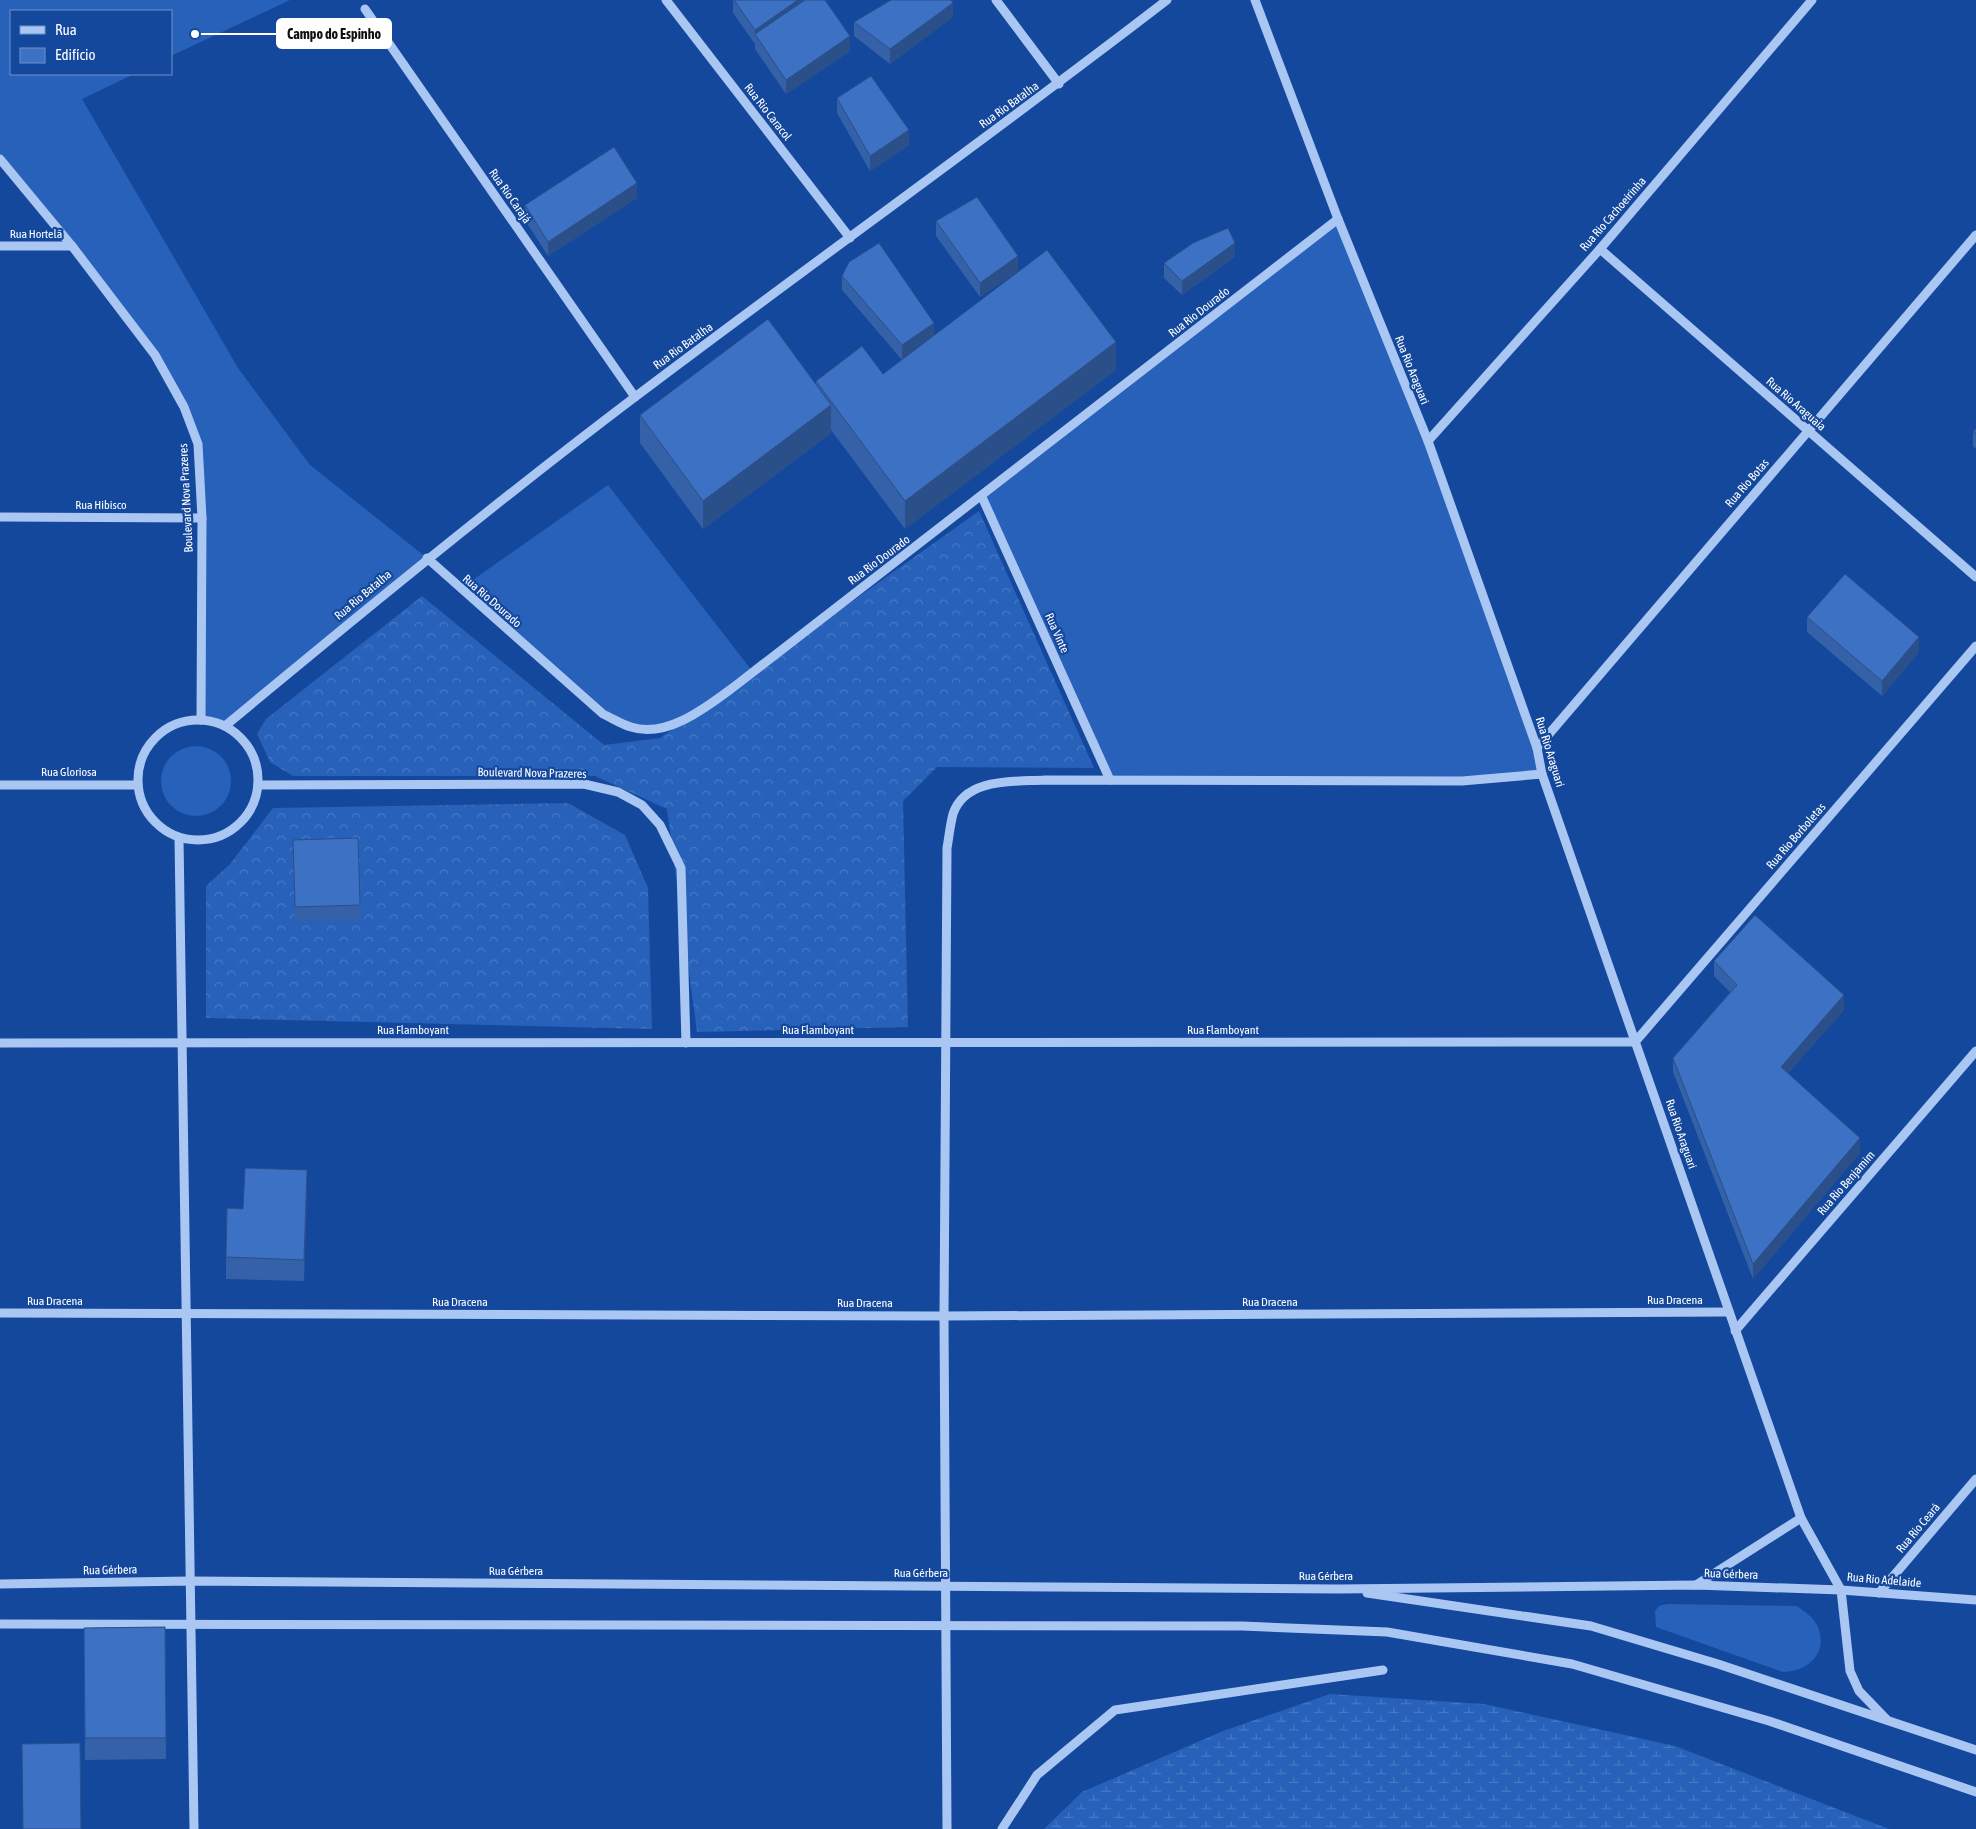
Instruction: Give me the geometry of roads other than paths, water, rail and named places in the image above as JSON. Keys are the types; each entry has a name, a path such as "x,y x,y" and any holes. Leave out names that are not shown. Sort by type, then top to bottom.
{"street":[{"name":"Rua Rio Caracol","path":"666,0 850,238"},
{"path":"996,0 1059,84"},
{"name":"Rua Rio Batalha","path":"225,726 427,558 635,397 1059,84 1167,0"},
{"name":"Rua Rio Araguari","path":"1255,0 1338,220 1428,441 1537,748 1542,774 1801,1518"},
{"name":"Rua Rio Cachoeirinha","path":"1428,441 1600,249 1812,0"},
{"name":"Rua Rio Carajá","path":"364,9 635,397"},
{"name":"Boulevard Nova Prazeres","path":"0,159 72,246 154,355 184,407 198,444 202,518 201,720"},
{"name":"Rua Rio Dourado","path":"427,558 602,714 631,728 654,729 671,724 708,707 1338,220"},
{"name":"Rua Rio Botas","path":"1537,748 1976,235"},
{"name":"Rua Hortelã","path":"0,246 72,246"},
{"name":"Rua Rio Araguaia","path":"1600,249 1976,577"},
{"name":"Rua Vinte","path":"982,497 1110,780"},
{"name":"Rua Hibisco","path":"0,517 202,518"},
{"name":"Rua Rio Borboletas","path":"1636,1042 1976,646"},
{"path":"201,720 225,726 239,736 250,750 257,767 258,785 255,800 248,814 237,826 224,835 194,841 179,838 164,830 151,817 142,802 138,784 140,765 149,746 163,732 175,725 201,720"},
{"path":"947,1829 944,1316 947,848 954,812 967,794 984,785 1045,780 1462,781 1542,774"},
{"name":"Rua Gloriosa","path":"0,785 138,784"},
{"name":"Boulevard Nova Prazeres","path":"258,785 584,784 618,792 642,805 660,825 681,868 686,1043"},
{"path":"179,838 194,1829"},
{"name":"Rua Flamboyant","path":"0,1043 1636,1042"},
{"name":"Rua Rio Benjamim","path":"1735,1331 1976,1051"},
{"name":"Rua Dracena","path":"0,1313 944,1316 1730,1312"},
{"name":"Rua Rio Ceará","path":"1879,1593 1976,1479"},
{"path":"1696,1585 1801,1518"},
{"name":"Rua Rio Adelaide","path":"1801,1518 1841,1590 1976,1600"},
{"name":"Rua Gérbera","path":"0,1584 190,1581 1339,1589 1696,1585 1841,1590"},
{"path":"1339,1589 1591,1626 1718,1664 1976,1750"},
{"path":"1841,1590 1850,1671 1859,1691 1888,1720"},
{"path":"0,1624 1242,1626 1387,1632 1572,1664 1769,1721 1976,1792"},
{"path":"1002,1829 1037,1775 1115,1710 1383,1670"}],"place":[{"name":"Campo do Espinho","path":"195,34"}]}
